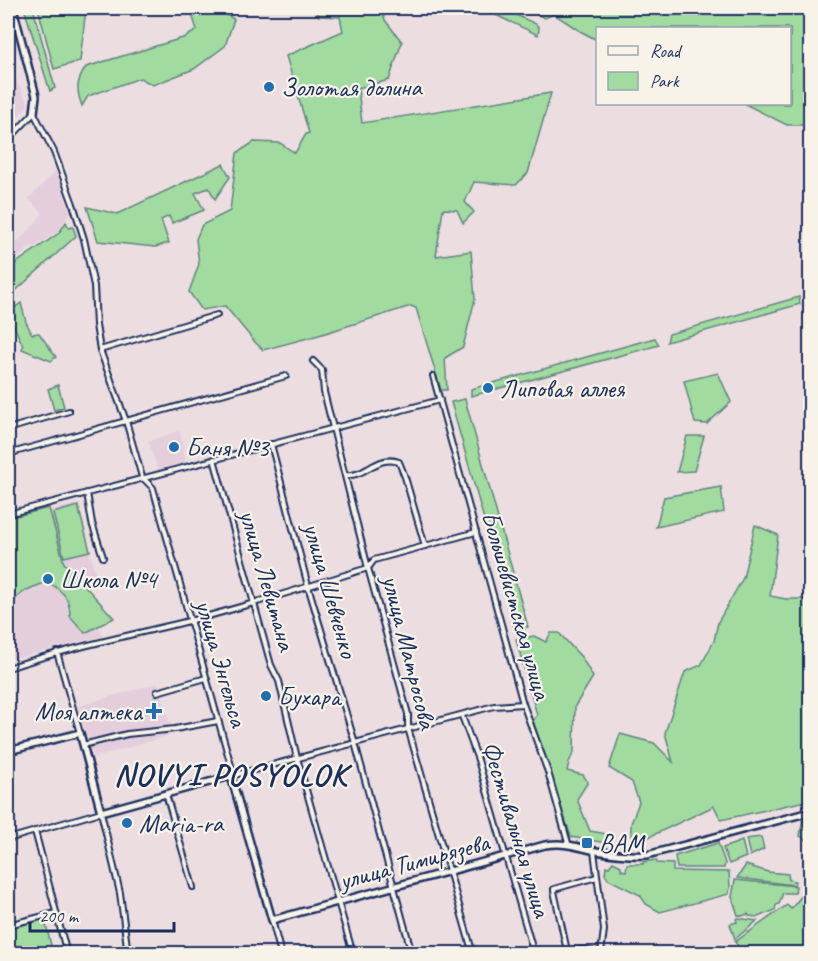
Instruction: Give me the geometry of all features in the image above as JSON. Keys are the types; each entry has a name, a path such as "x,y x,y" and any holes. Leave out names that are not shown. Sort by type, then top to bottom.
{"street":[{"path":"8,140 34,113 36,96 13,8"},
{"name":"улица Энгельса","path":"34,113 54,152 74,204 94,286 100,350 126,421 142,477 153,488 281,954"},
{"path":"100,350 218,315"},
{"name":"улица Матросова","path":"313,362 322,370 324,392 368,568 408,714 408,728 473,954"},
{"path":"8,454 286,376"},
{"name":"Большевистская улица","path":"433,376 523,704 548,772 568,843"},
{"path":"8,514 440,400"},
{"path":"8,429 69,411"},
{"name":"улица Шевченко","path":"271,444 308,586 392,873 393,887 412,954"},
{"name":"улица Левитана","path":"214,459 271,665 279,681 297,758 353,954"},
{"path":"345,475 356,476 373,464 393,460 399,462 425,546"},
{"path":"87,493 92,523 103,557"},
{"path":"8,668 57,652 190,621 254,603 368,568 374,560 476,532"},
{"path":"57,652 101,812 120,893 128,954"},
{"path":"157,692 206,678"},
{"path":"8,839 408,728 494,706 523,704"},
{"name":"Фестивальная улица","path":"462,716 478,760 534,954"},
{"path":"83,745 127,734 175,729 218,721"},
{"path":"8,751 80,733"},
{"path":"166,794 194,887"},
{"path":"568,843 594,851 629,856 647,855 810,812"},
{"path":"35,831 67,954"},
{"name":"улица Тимирязева","path":"272,920 545,845 568,843"},
{"path":"594,851 604,930 601,953 582,950 569,952 554,889 597,877"},
{"path":"8,925 56,913"}],"shaded area":[{"path":"9,67 28,106 8,126"},
{"path":"56,171 70,212 58,231 35,247 31,246 9,266 8,252 43,213 28,199"},
{"path":"180,431 186,464 159,473 148,441"},
{"name":"Школа №4","path":"76,504 96,575 81,582 103,636 8,660 8,521"},
{"path":"158,683 173,734 94,758 78,706"}],"green space":[{"path":"24,8 33,8 55,88 50,91"},
{"path":"38,8 86,8 80,61 54,69"},
{"path":"190,8 217,8 234,19 225,46 194,69 153,85 140,78 88,96 82,106 78,86 86,67 186,37 197,30"},
{"path":"315,8 380,8 385,20 402,42 389,80 358,88 362,123 551,93 528,173 516,185 474,182 465,202 474,212 463,223 457,210 443,209 436,256 471,251 475,299 463,347 445,358 447,390 441,390 416,308 411,306 263,350 225,306 202,310 189,292 199,264 196,239 202,225 230,211 237,153 254,142 280,143 295,153 306,134 309,133 286,56 343,31 340,17 319,16"},
{"path":"481,8 500,8 536,24 539,28 538,35"},
{"path":"521,8 541,8 554,13 558,8 810,8 810,125 787,125 747,105 791,105 791,27 596,27 596,39 554,14 545,18"},
{"path":"223,164 230,177 215,199 209,188 195,193 204,210 172,223 169,216 161,220 169,243 155,247 98,241 87,207 117,214"},
{"path":"66,222 69,228 73,227 76,236 10,296 8,294 8,267 59,233"},
{"path":"799,297 800,304 667,342 669,334"},
{"path":"21,303 32,334 39,333 56,357 51,361 22,349 23,346 8,313"},
{"path":"655,338 659,345 471,396 471,389"},
{"path":"718,373 731,402 707,424 695,423 684,381"},
{"path":"58,385 64,407 54,410 48,389"},
{"path":"465,399 528,627 515,630 451,402"},
{"path":"687,436 704,436 694,471 677,472"},
{"path":"721,487 724,512 656,527 664,497"},
{"path":"78,506 90,551 64,557 53,513"},
{"path":"49,508 64,563 114,618 85,633 70,616 69,604 65,596 48,582 24,592 15,600 8,612 8,518"},
{"path":"755,525 778,535 770,596 810,599 810,800 721,820 714,806 645,839 631,836 631,824 639,802 632,782 609,768 620,734 654,743 673,762 665,733 685,672 701,665 714,641 718,622 743,578"},
{"path":"551,633 559,633 582,658 593,677 575,706 574,752 567,771 583,775 588,782 577,799 590,831 607,834 606,843 571,837 533,721 537,715 516,639 534,636 546,642"},
{"path":"810,817 810,843 800,836 803,818"},
{"path":"761,837 764,849 750,856 746,839"},
{"path":"742,841 746,857 729,864 723,848"},
{"path":"718,843 725,863 724,868 677,868 675,856"},
{"path":"656,860 657,863 673,864 673,871 729,872 729,894 660,912 646,904 640,895 608,879 605,874 606,866 609,867 613,862 621,866 621,870 626,871 627,864 643,864 643,862"},
{"path":"746,865 768,872 788,874 789,880 795,881 794,885 737,878"},
{"path":"735,880 796,886 795,893 783,893 775,910 758,917 748,914 742,916 738,915 732,897"},
{"path":"810,885 810,953 737,953 741,951 735,942 787,905 791,909"},
{"path":"44,917 53,953 8,953 8,926"},
{"path":"738,918 757,921 735,939 730,924 737,922"}],"place":[{"name":"Золотая долина","path":"269,87"},
{"name":"Липовая аллея","path":"488,388"},
{"name":"Баня №3","path":"174,447"},
{"name":"Школа №4","path":"48,579"},
{"name":"Бухара","path":"266,696"},
{"name":"Моя аптека","path":"154,711"},
{"name":"Maria-ra","path":"127,823"},
{"name":"BAM","path":"587,843"}],"district":[{"name":"NOVYI POSYOLOK","path":"231,774"}]}
